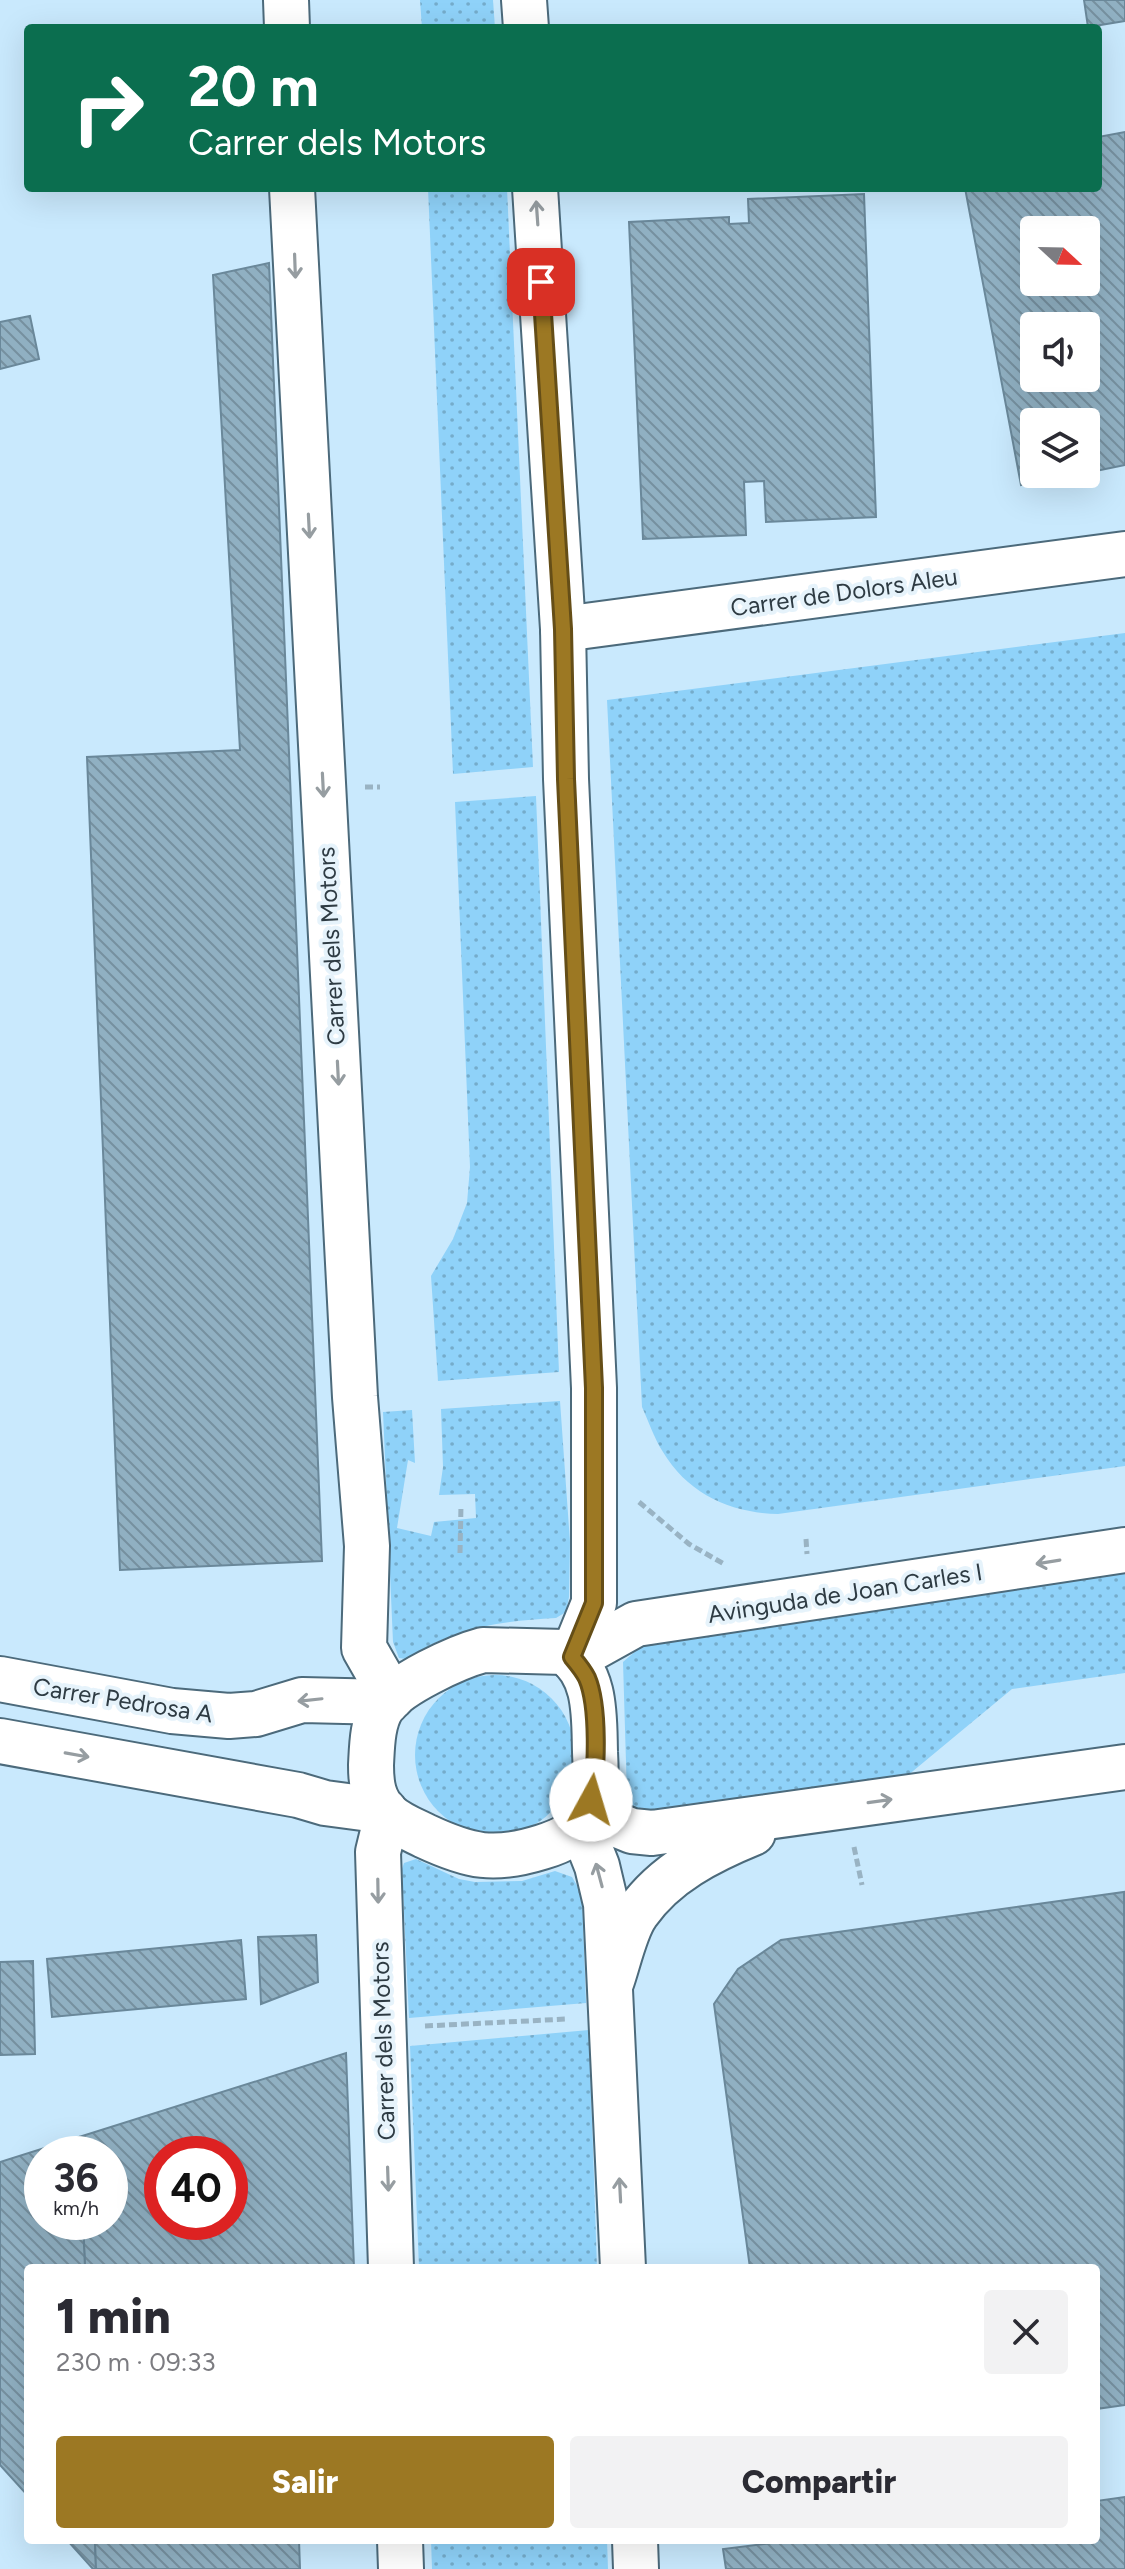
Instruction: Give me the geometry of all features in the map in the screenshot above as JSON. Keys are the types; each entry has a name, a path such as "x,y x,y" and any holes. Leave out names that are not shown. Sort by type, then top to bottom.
{"street":[{"path":"286,0 287,24"},
{"path":"524,0 526,24"},
{"name":"Carrer dels Motors","path":"292,192 354,1381 367,1546 364,1648 390,1700"},
{"path":"535,192 563,629 567,795 596,1467 594,1603 572,1658"},
{"name":"Carrer de Dolors Aleu","path":"563,629 1125,554"},
{"name":"Avinguda de Joan Carles I","path":"572,1658 636,1624 1125,1550"},
{"path":"483,1650 564,1652 572,1658 588,1679 596,1778 584,1818 568,1839 516,1855 488,1857 461,1853 408,1828 386,1813 371,1790 371,1763 373,1734 383,1706 390,1700 456,1657 483,1650"},
{"name":"Carrer Pedrosa A","path":"0,1679 172,1711 229,1716 256,1714 302,1700 390,1700"},
{"path":"0,1741 386,1813"},
{"path":"584,1818 652,1833 1125,1767"},
{"path":"611,1983 635,1915 671,1878 709,1851 803,1812"},
{"name":"Carrer dels Motors","path":"386,1813 378,1852 391,2264"},
{"path":"584,1818 606,1904 623,2264"},
{"path":"400,2544 401,2569"},
{"path":"635,2544 636,2569"}],"path":[{"path":"634,1497 689,1544 723,1564 738,1566"},
{"path":"460,1553 461,1505"},
{"path":"854,1846 862,1885"},
{"name":"Carrer dels Motors","path":"420,2026 573,2019"}],"shaded area":[{"path":"420,0 493,0 495,24 422,24"},
{"path":"428,192 507,192 533,767 453,774"},
{"path":"1125,633 1125,1466 778,1514 744,1510 712,1498 698,1490 673,1467 642,1407 607,700"},
{"path":"536,796 559,1372 438,1381 431,1276 453,1239 467,1203 470,1167 455,802"},
{"path":"560,1401 570,1542 566,1612 556,1618 478,1628 442,1640 406,1659 399,1658 393,1642 383,1412 412,1410 415,1463 408,1460 397,1528 431,1536 434,1522 476,1518 475,1494 439,1495 443,1467 441,1409"},
{"path":"1125,1571 1125,1673 1012,1689 895,1786 652,1817 635,1811 627,1796 623,1662 639,1648 666,1638"},
{"path":"495,1675 526,1681 552,1698 569,1724 575,1755 569,1786 552,1812 526,1829 495,1835 464,1829 438,1812 421,1786 415,1755 421,1724 438,1698 464,1681"},
{"path":"416,1859 459,1879 475,1882 522,1881 555,1871 572,1877 582,1894 586,2003 409,2018 402,1869 404,1863"},
{"path":"589,2030 597,2264 419,2264 410,2046"},
{"path":"431,2544 607,2544 608,2569 432,2569"}],"building":[{"path":"1084,0 1125,0 1125,21 1088,24"},
{"path":"1125,132 1125,465 1100,470 1100,408 1020,408 1020,480 966,192 1102,192 1102,136"},
{"path":"864,194 876,517 766,522 764,481 744,482 746,535 643,539 629,222 729,217 729,224 749,223 748,199"},
{"path":"269,263 322,1561 120,1570 87,757 240,750 213,275"},
{"path":"30,316 39,359 0,369 0,322"},
{"path":"1124,1892 1125,2405 1100,2408 1100,2264 749,2264 714,2004 738,1969 781,1940"},
{"path":"316,1935 318,1982 261,2004 258,1937"},
{"path":"241,1940 246,1999 52,2017 47,1959"},
{"path":"33,1961 35,2054 0,2055 0,1962"},
{"path":"346,2053 354,2264 85,2264 84,2240 128,2240 128,2136 82,2136"},
{"path":"24,2154 24,2240 84,2240 85,2264 24,2264 24,2492 0,2465 0,2162"},
{"path":"1125,2497 1125,2569 726,2569 723,2549 764,2544 1100,2544 1100,2500"},
{"path":"71,2544 95,2544 96,2569"},
{"path":"95,2544 299,2544 300,2569 96,2569"}],"route":[{"path":"541,282 563,629 566,779 594,1388 594,1603 572,1657 588,1679 592,1702 596,1778 591,1800"}]}
